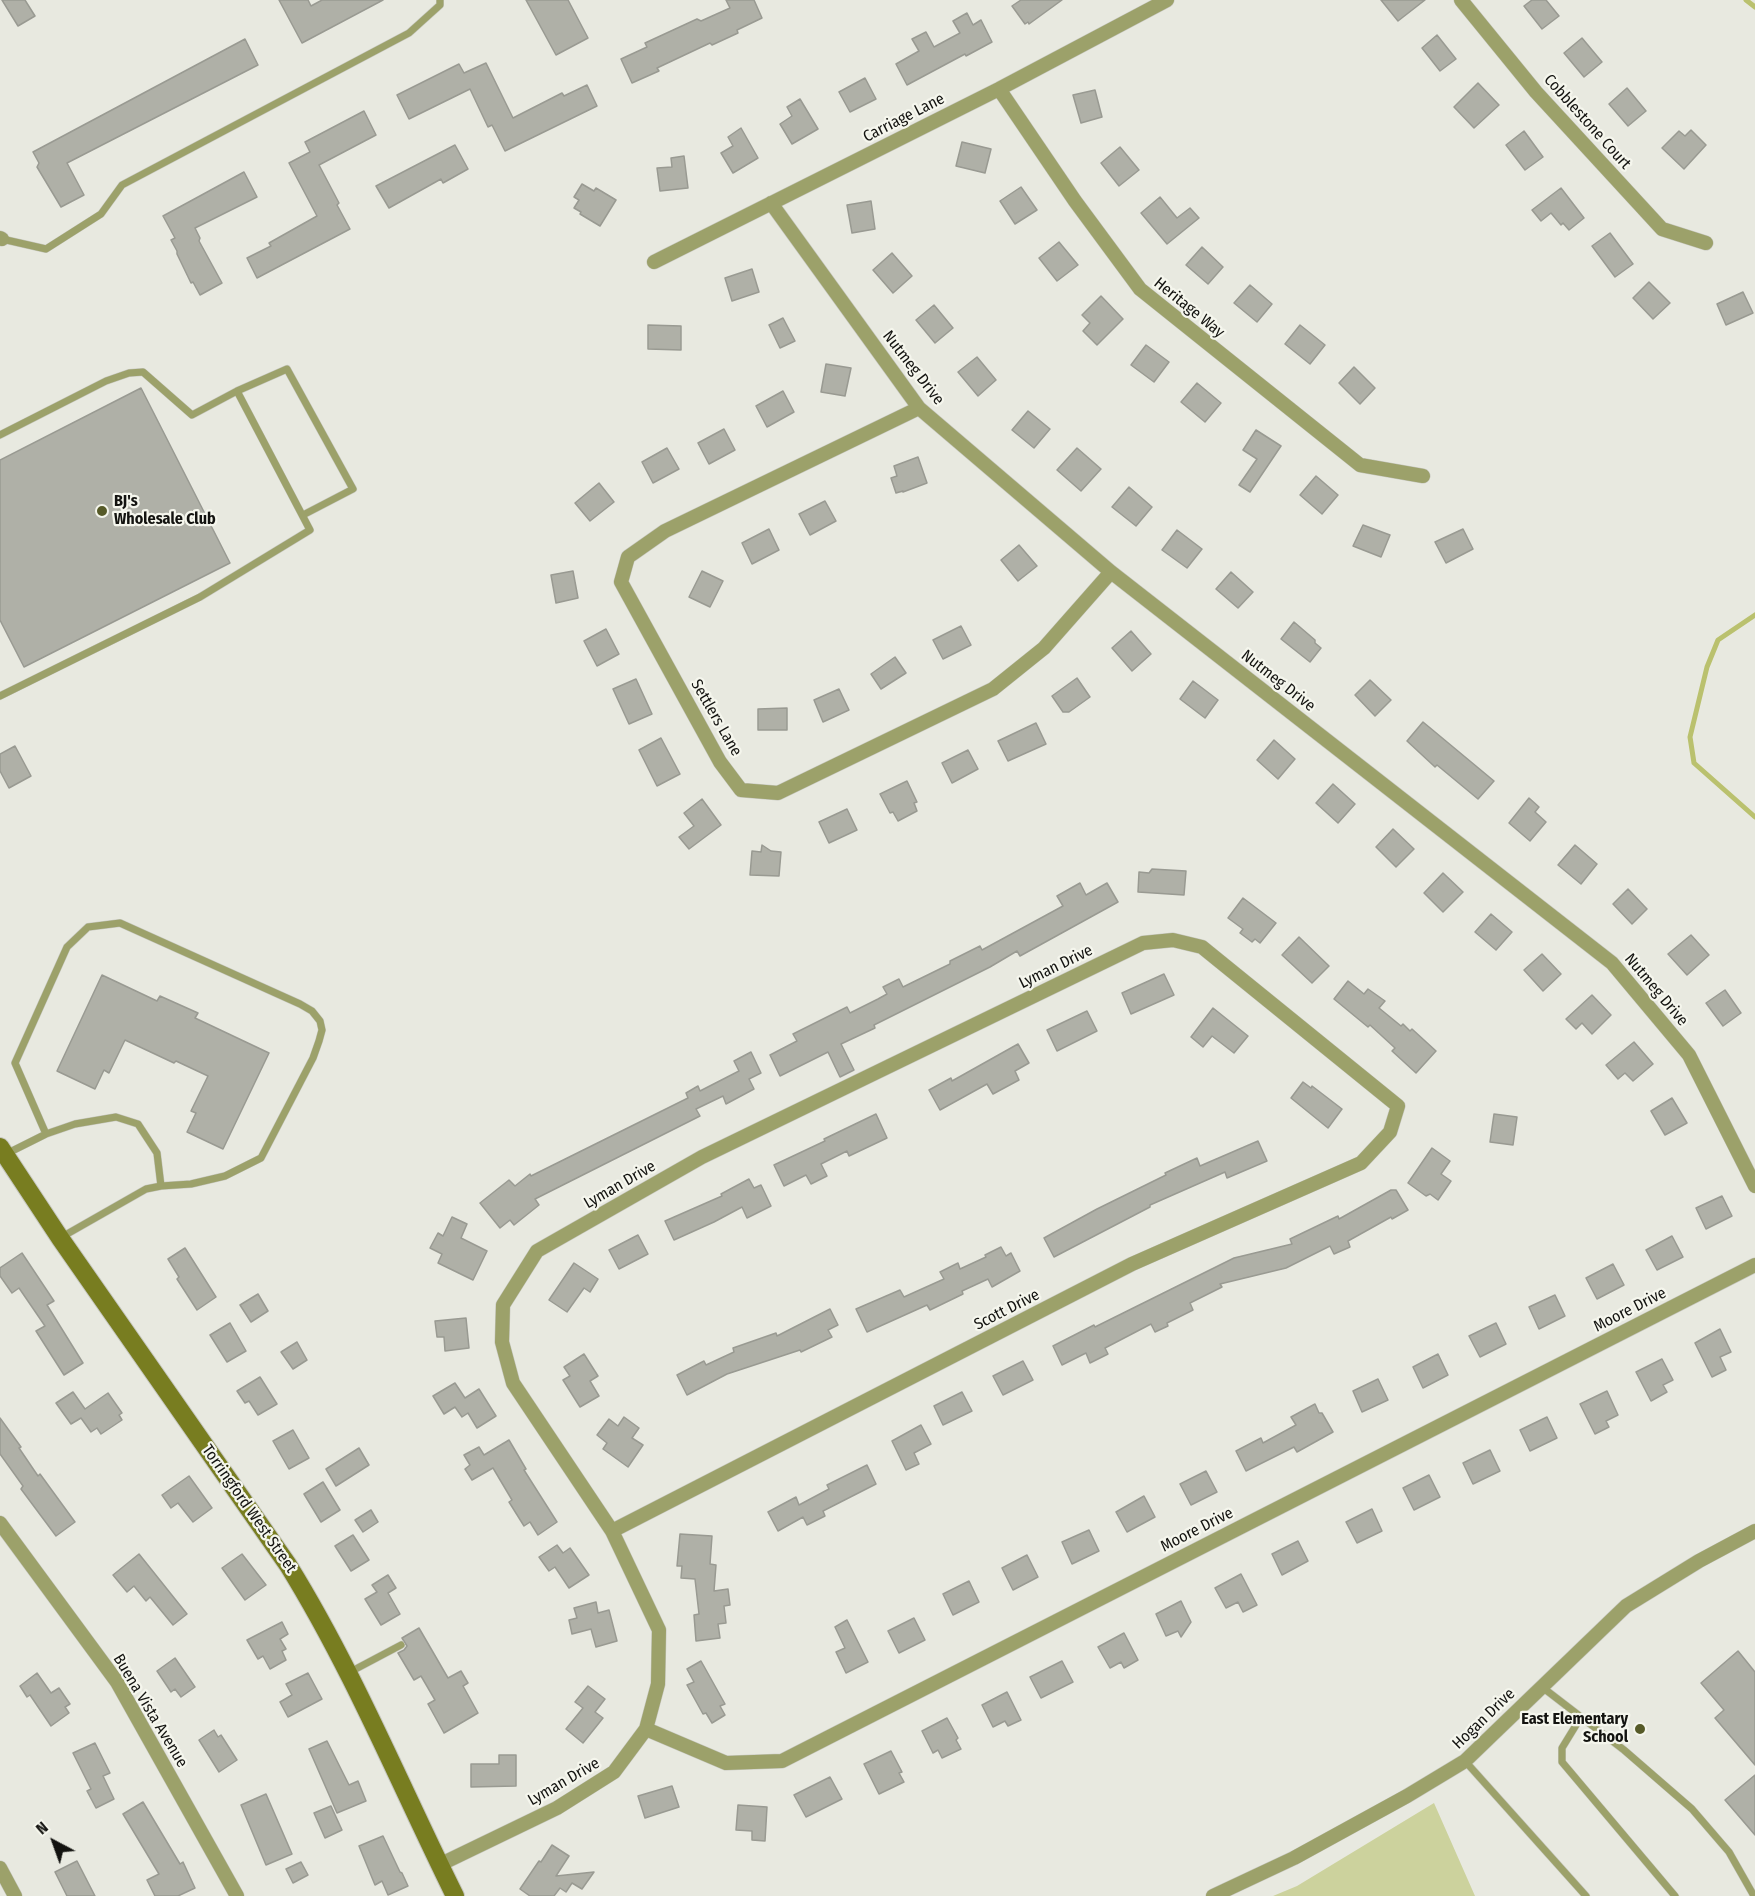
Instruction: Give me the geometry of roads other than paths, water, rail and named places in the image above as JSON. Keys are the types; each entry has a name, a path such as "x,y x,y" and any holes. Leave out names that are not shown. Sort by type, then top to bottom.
{"main road":[{"name":"Torringford West Street","path":"2,1151 288,1565 315,1608 455,1896"}],"street":[{"name":"Carriage Lane","path":"654,262 999,89 1167,0"},
{"name":"Cobblestone Court","path":"1461,0 1536,92 1662,229 1706,243"},
{"name":"Heritage Way","path":"999,89 1075,201 1140,289 1360,465 1422,476"},
{"name":"Nutmeg Drive","path":"771,203 919,408 1111,572 1612,963 1689,1055 1755,1186"},
{"name":"Settlers Lane","path":"919,408 665,531 628,556 621,582 720,762 741,790 778,793 993,689 1044,648 1111,572"},
{"name":"Lyman Drive","path":"440,1865 557,1808 614,1772 646,1729 658,1683 659,1630 612,1531 513,1383 501,1342 503,1305 537,1251 702,1157 1143,943 1173,940 1202,946 1398,1106"},
{"name":"Scott Drive","path":"612,1531 1132,1264 1361,1163 1390,1132 1398,1106"},
{"name":"Moore Drive","path":"646,1729 726,1763 782,1761 1755,1265"},
{"name":"Buena Vista Avenue","path":"0,1523 117,1682 237,1896"},
{"name":"Hogan Drive","path":"1213,1896 1294,1858 1407,1796 1465,1761 1626,1606 1699,1561 1755,1531"},
{"path":"0,1868 15,1896"}],"lane":[{"path":"1,239 46,249 101,214 122,185 409,33 440,5 440,0"},
{"path":"0,435 106,381 129,373 143,372 192,415 237,391 287,369 353,489 303,515"},
{"path":"0,696 200,597 310,530 237,391"},
{"path":"46,1134 15,1063 67,947 88,927 120,923 300,1004 312,1011 320,1021 322,1030 316,1050 261,1158 225,1176 191,1184 146,1189 60,1238"},
{"path":"2,1151 75,1124 116,1117 138,1124 157,1153 161,1186"},
{"path":"348,1672 401,1645"},
{"path":"1541,1687 1624,1750 1692,1809 1729,1852 1754,1896"},
{"path":"1581,1717 1562,1748 1562,1762 1675,1896"},
{"path":"1465,1761 1586,1896"}],"waterway":[{"path":"1746,0 1755,7"},
{"path":"1755,615 1718,640 1707,667 1690,737 1694,763 1755,817"}],"place":[{"name":"BJ's Wholesale Club","path":"102,511"},
{"name":"East Elementary School","path":"1640,1729"}]}
